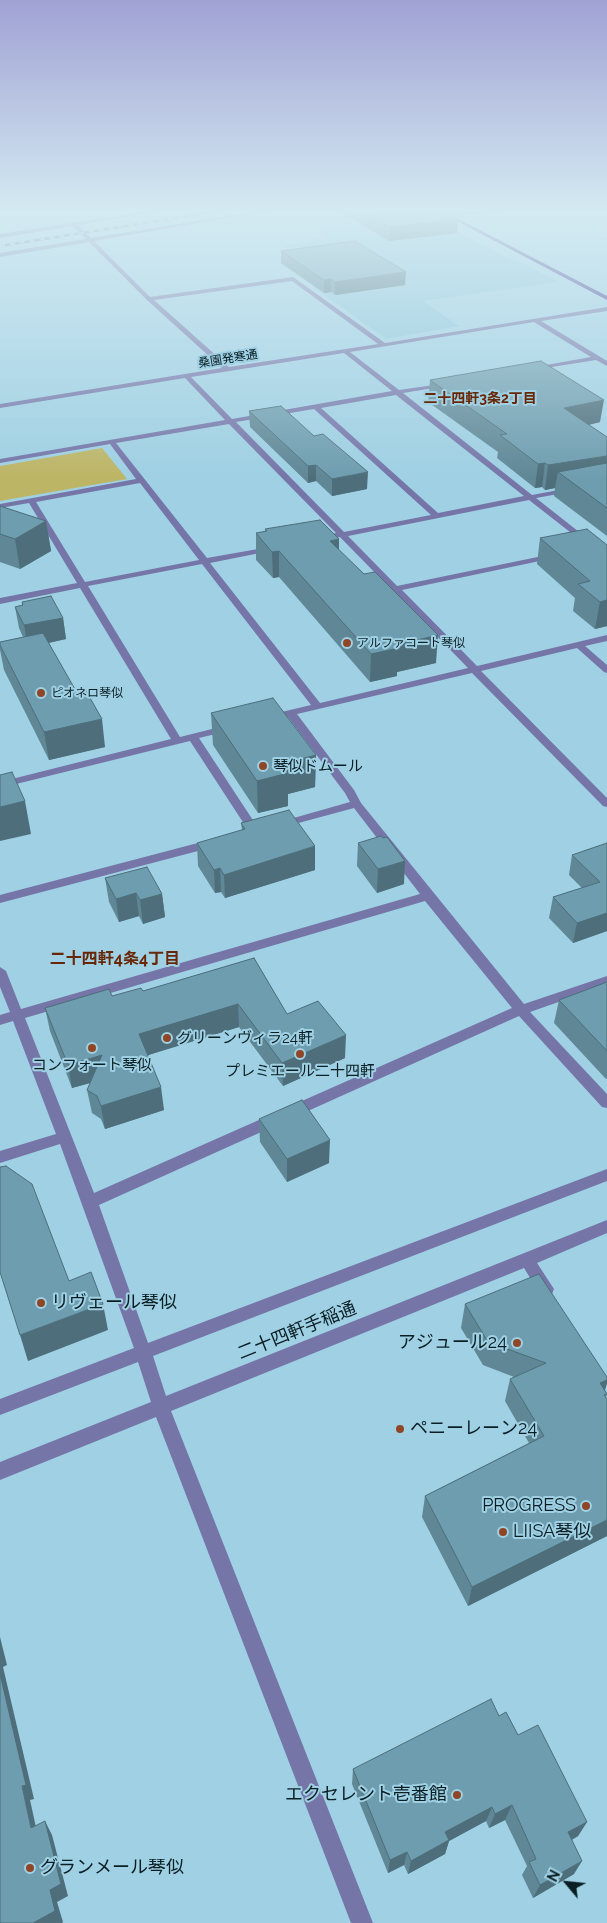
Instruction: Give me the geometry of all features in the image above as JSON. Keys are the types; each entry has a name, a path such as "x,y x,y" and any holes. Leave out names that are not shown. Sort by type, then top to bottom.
{"street":[{"path":"150,300 228,370"},
{"path":"322,300 384,345"},
{"name":"桑園発寒通","path":"0,406 607,309"},
{"path":"536,320 607,364"},
{"path":"346,351 475,455 531,497 589,548 607,558"},
{"path":"530,370 596,358"},
{"path":"186,376 607,804"},
{"path":"0,461 455,382"},
{"path":"314,406 437,516"},
{"path":"111,441 318,707"},
{"path":"0,506 142,480"},
{"path":"314,540 578,487"},
{"path":"31,500 176,739"},
{"path":"589,548 607,544"},
{"path":"0,601 277,547"},
{"path":"395,589 565,553"},
{"path":"255,722 607,638"},
{"path":"579,645 607,670"},
{"path":"291,714 350,792 356,804 428,896 521,1010 607,1103"},
{"path":"0,785 176,739 237,726"},
{"path":"192,736 259,830 356,804"},
{"path":"0,899 226,839"},
{"path":"0,1020 428,896"},
{"path":"0,971 90,1202 144,1353 161,1407 362,1923"},
{"path":"90,1202 521,1010 607,980"},
{"path":"0,1157 64,1137"},
{"path":"0,1407 607,1175"},
{"name":"二十四軒手稲通","path":"0,1470 527,1260 607,1226"},
{"path":"527,1260 554,1301"}],"shaded area":[{"path":"331,300 432,300 423,301 459,326 386,339"},
{"path":"102,448 127,479 0,501 0,466"}],"building":[{"path":"541,361 604,400 564,408 607,437 607,456 548,465 545,463 538,464 500,435 507,434 430,380"},
{"path":"281,406 314,436 323,434 368,472 332,479 316,465 308,466 249,411"},
{"path":"607,463 607,508 558,472"},
{"path":"0,506 46,521 15,539 0,534"},
{"path":"320,520 339,539 330,541 364,574 375,572 438,635 396,645 399,648 371,654 279,551 272,552 256,533 267,531 265,529"},
{"path":"587,529 607,545 607,600 600,602 578,584 590,581 540,538"},
{"path":"51,596 63,618 24,625 15,607 23,605 22,602"},
{"path":"43,633 76,691 85,689 102,719 44,732 0,645 0,642"},
{"path":"273,698 316,755 281,764 288,773 257,781 211,713"},
{"path":"12,772 25,801 0,807 0,775"},
{"path":"289,810 315,846 224,875 220,868 214,870 197,843 245,829 241,823"},
{"path":"381,836 383,838 387,837 405,861 378,869 358,843"},
{"path":"607,843 607,913 577,923 553,897 600,882 572,855"},
{"path":"147,867 162,894 140,900 136,893 116,899 105,878"},
{"path":"254,958 287,1014 318,1001 346,1035 282,1063 238,1004 139,1034 161,1087 101,1106 97,1096 87,1090 102,1055 68,1065 45,1008 109,989 112,996 141,988 143,991"},
{"path":"607,982 607,1051 559,1000"},
{"path":"302,1100 330,1140 287,1159 259,1119"},
{"path":"6,1166 32,1184 69,1281 91,1272 103,1304 20,1335 0,1272 0,1167"},
{"path":"539,1274 607,1377 607,1380 600,1383 607,1394 604,1395 607,1399 607,1520 472,1587 425,1496 544,1436 510,1379 546,1363 488,1342 465,1304"},
{"name":"グランメール琴似","path":"0,1674 26,1785 22,1786 31,1828 45,1821 61,1884 50,1890 55,1911 33,1923 0,1923"},
{"name":"エクセレント壱番館","path":"491,1699 499,1716 506,1712 518,1735 538,1725 587,1822 568,1832 582,1861 540,1885 529,1862 536,1859 512,1805 495,1814 492,1807 445,1832 449,1840 411,1861 407,1852 390,1860 353,1769"}],"place":[{"name":"アルファコート琴似","path":"347,643"},
{"name":"ピオネロ琴似","path":"41,693"},
{"name":"琴似ドムール","path":"263,766"},
{"name":"グリーンヴィラ24軒","path":"167,1038"},
{"name":"コンフォート琴似","path":"92,1048"},
{"name":"プレミエール二十四軒","path":"300,1054"},
{"name":"リヴェール琴似","path":"41,1303"},
{"name":"アジュール24","path":"517,1343"},
{"name":"ペニーレーン24","path":"400,1429"},
{"name":"PROGRESS","path":"586,1506"},
{"name":"LIISA琴似","path":"503,1532"},
{"name":"エクセレント壱番館","path":"457,1795"},
{"name":"グランメール琴似","path":"30,1868"}],"district":[{"name":"二十四軒3条2丁目","path":"480,399"},
{"name":"二十四軒4条4丁目","path":"115,959"}]}
